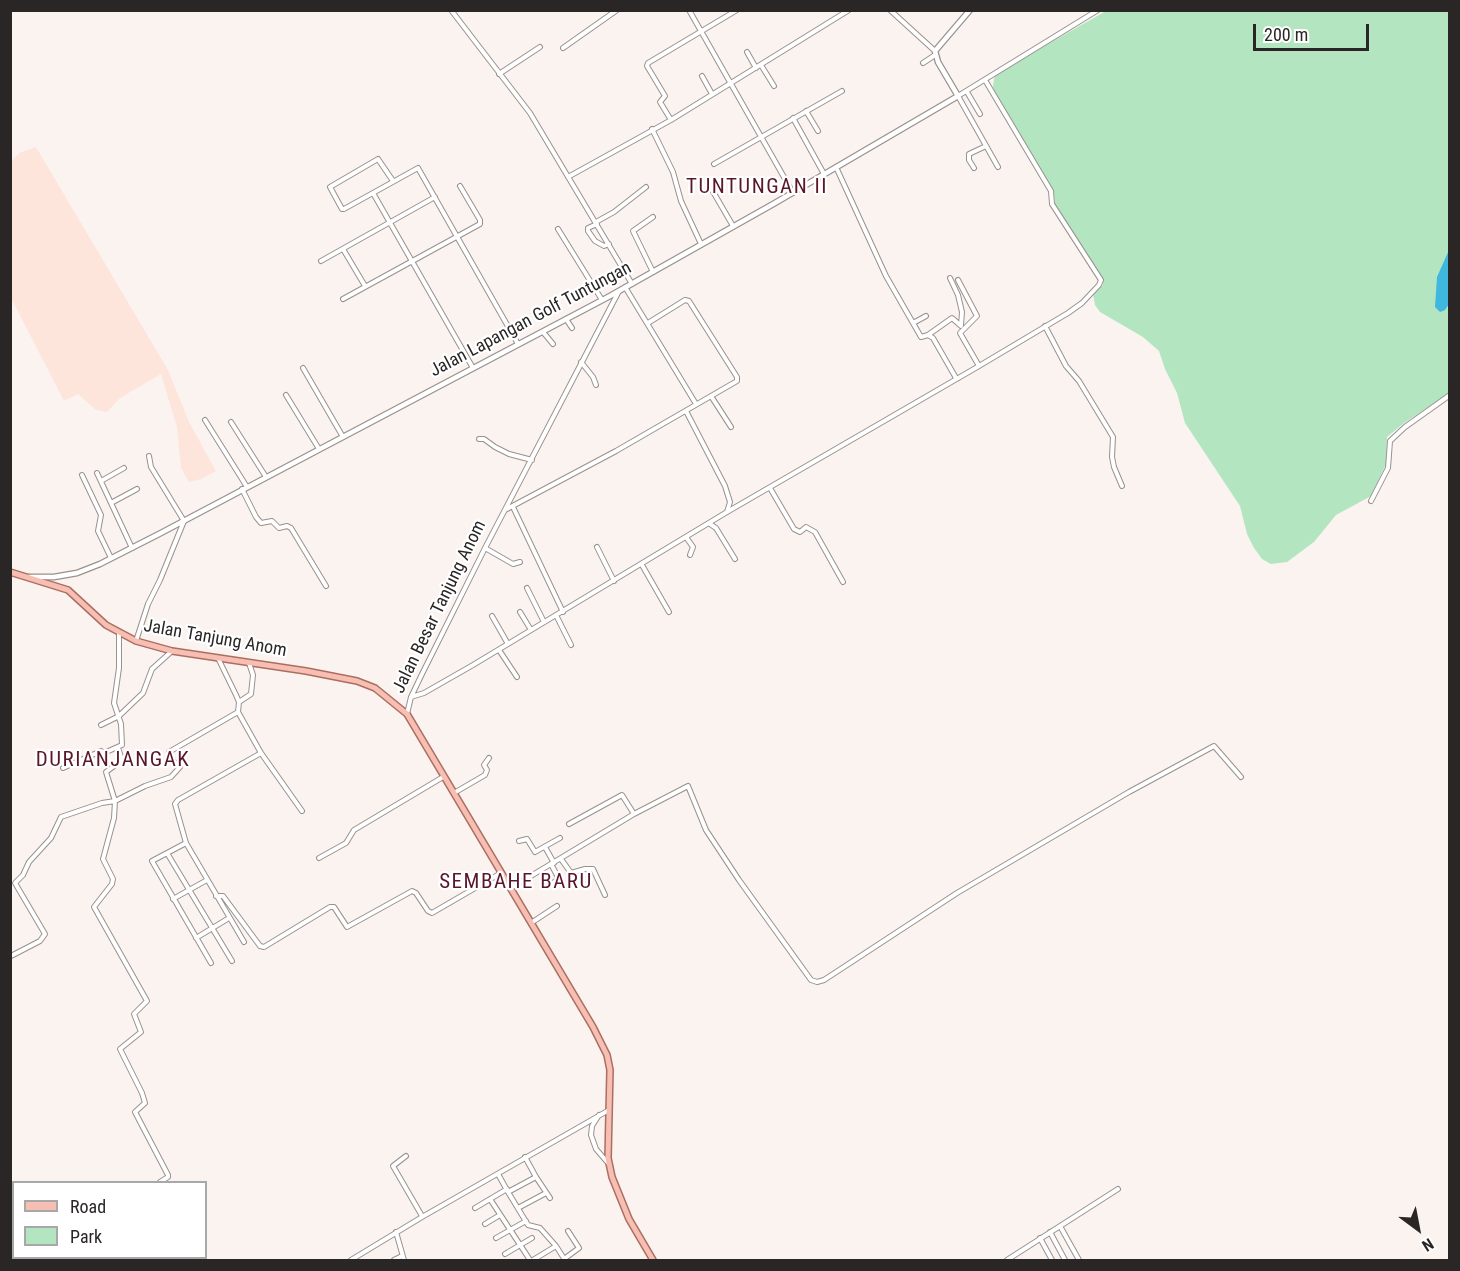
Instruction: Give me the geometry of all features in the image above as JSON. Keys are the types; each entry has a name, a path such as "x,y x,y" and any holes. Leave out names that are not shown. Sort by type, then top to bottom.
{"main road":[{"name":"Jalan Lapangan Golf Tuntungan","path":"10,572 26,577"},
{"name":"Jalan Tanjung Anom","path":"26,577 68,590 99,619 119,634 136,641 172,651 306,670 357,681 375,687 407,714"},
{"name":"Jalan Besar Tanjung Anom","path":"407,714 607,1054 610,1070 609,1164 622,1204 653,1260"}],"street":[{"path":"451,10 530,113 632,284"},
{"path":"563,48 617,10"},
{"path":"690,10 793,193"},
{"path":"671,120 660,102 665,96 647,64 737,10"},
{"path":"568,177 671,120 849,10"},
{"path":"890,10 935,53 998,167"},
{"path":"923,63 935,53 970,10"},
{"path":"958,96 1098,10"},
{"path":"499,74 540,47"},
{"path":"747,52 774,86"},
{"path":"702,76 711,94"},
{"path":"411,697 424,693 499,650 727,512 1046,326 1082,303 1099,285 1101,280 1052,204 1051,191 985,80"},
{"path":"714,164 842,91"},
{"path":"967,92 980,114"},
{"name":"Jalan Lapangan Golf Tuntungan","path":"26,577 54,577 76,573 132,548 632,284 958,96"},
{"path":"807,111 818,131"},
{"path":"793,118 824,174"},
{"path":"652,129 673,172 681,201 701,244"},
{"path":"974,168 969,160 969,154 986,146"},
{"path":"393,181 378,159 330,187 342,209 373,193 418,167 518,344"},
{"path":"836,167 886,276 921,337 928,335 952,318 962,327"},
{"path":"708,183 733,226"},
{"path":"343,299 480,222 460,186"},
{"path":"609,244 604,246 595,241 588,228 614,212 646,187"},
{"path":"373,193 473,368"},
{"path":"321,261 435,197"},
{"path":"652,217 633,231 653,272"},
{"path":"558,229 602,300"},
{"path":"343,249 365,286"},
{"path":"950,278 958,295 962,312 960,333 979,366"},
{"path":"958,280 977,316 962,327"},
{"path":"625,287 696,404"},
{"name":"Jalan Besar Tanjung Anom","path":"407,714 411,697 504,510 619,291"},
{"path":"504,510 737,381 738,379 689,301 685,300 648,323"},
{"path":"914,323 926,316"},
{"path":"565,319 572,328"},
{"path":"1046,326 1066,366 1079,381 1113,437 1112,457 1122,486"},
{"path":"542,331 553,344"},
{"path":"928,335 933,338 956,378"},
{"path":"581,362 593,377 596,385"},
{"path":"303,368 343,437"},
{"path":"286,395 319,449"},
{"path":"1371,501 1388,468 1390,441 1405,427 1449,395"},
{"path":"711,396 731,427"},
{"path":"686,411 725,486 730,502 727,512"},
{"path":"205,420 245,488 256,517 262,523 272,521 279,528 287,526 291,528 326,586"},
{"path":"231,422 266,477"},
{"path":"479,439 484,439 510,454 531,460"},
{"path":"136,641 148,604 184,521 151,467 149,456"},
{"path":"101,481 124,468"},
{"path":"96,473 132,548"},
{"path":"82,475 101,515 98,531 111,558"},
{"path":"770,488 794,529 800,531 806,527 815,532 843,582"},
{"path":"111,503 137,489"},
{"path":"513,507 563,612"},
{"path":"710,524 720,534 735,559"},
{"path":"687,537 693,547 690,555"},
{"path":"597,547 614,581"},
{"path":"485,548 513,564 520,562"},
{"path":"642,565 669,612"},
{"path":"527,588 544,622"},
{"path":"520,612 531,630"},
{"path":"556,615 571,645"},
{"path":"492,616 508,644"},
{"path":"63,768 101,751 104,753 118,748 123,743 119,716 114,703 119,668 119,634"},
{"path":"499,650 517,677"},
{"path":"101,725 119,716 143,693 152,669 172,651"},
{"path":"218,658 239,702 238,712 261,753 302,811"},
{"path":"239,702 252,694 253,675 249,663"},
{"path":"11,956 40,941 45,934 16,888 16,881 23,875 29,862 51,838 61,817 115,801 177,772 180,767 170,758 169,752 238,712"},
{"path":"510,889 634,814 688,786 706,830 732,870 811,980 817,982 824,980 957,893 1129,792 1214,746 1241,777"},
{"path":"118,748 122,760 106,772 115,801 114,818 104,859 113,879 112,884 94,907 147,1001 134,1014 141,1032 120,1049 145,1102 135,1113 168,1175 162,1181"},
{"path":"244,942 186,843 175,803 261,753"},
{"path":"453,794 485,775 487,770 484,765 489,758"},
{"path":"319,858 346,843 350,833 354,830 443,777"},
{"path":"569,824 622,795 634,814"},
{"path":"519,841 527,839 535,852 560,838"},
{"path":"186,843 152,861 211,963"},
{"path":"545,847 559,879 548,886"},
{"path":"167,853 232,961"},
{"path":"561,859 571,873 585,868 593,869 605,895"},
{"path":"216,896 223,896 260,946 264,947 331,906 347,927 412,891 432,914 501,873"},
{"path":"173,899 207,880"},
{"path":"531,923 557,906"},
{"path":"196,938 229,918"},
{"path":"351,1260 422,1216 609,1110"},
{"path":"599,1114 592,1126 591,1135 596,1149 609,1164"},
{"path":"406,1156 393,1166 422,1216"},
{"path":"525,1157 550,1198"},
{"path":"497,1174 529,1226 540,1228 556,1246 564,1260 579,1248 568,1231"},
{"path":"475,1208 536,1177"},
{"path":"1007,1260 1118,1189"},
{"path":"518,1208 546,1193"},
{"path":"490,1199 519,1246 531,1260 556,1246"},
{"path":"485,1224 500,1215"},
{"path":"496,1238 526,1221"},
{"path":"1060,1226 1079,1260"},
{"path":"1050,1232 1065,1260"},
{"path":"394,1260 403,1258 396,1233"},
{"path":"505,1254 532,1238"},
{"path":"1040,1238 1052,1259 1062,1254"}],"shaded area":[{"path":"36,147 168,370 189,422 216,471 201,479 189,482 181,468 177,427 161,374 120,398 107,412 96,410 78,394 64,401 11,298 11,162 19,153"}],"green space":[{"path":"1106,11 1449,11 1449,393 1387,437 1386,464 1371,496 1336,515 1314,542 1287,562 1271,564 1262,559 1254,548 1247,534 1240,506 1185,423 1177,393 1159,351 1143,337 1100,312 1095,305 1093,294 1103,285 1103,279 1055,205 1054,193 994,94 995,74"}],"water":[{"path":"1449,250 1449,304 1445,310 1440,312 1435,307 1437,277"}],"district":[{"name":"TUNTUNGAN II","path":"757,188"},
{"name":"DURIANJANGAK","path":"113,761"},
{"name":"SEMBAHE BARU","path":"516,883"}]}
